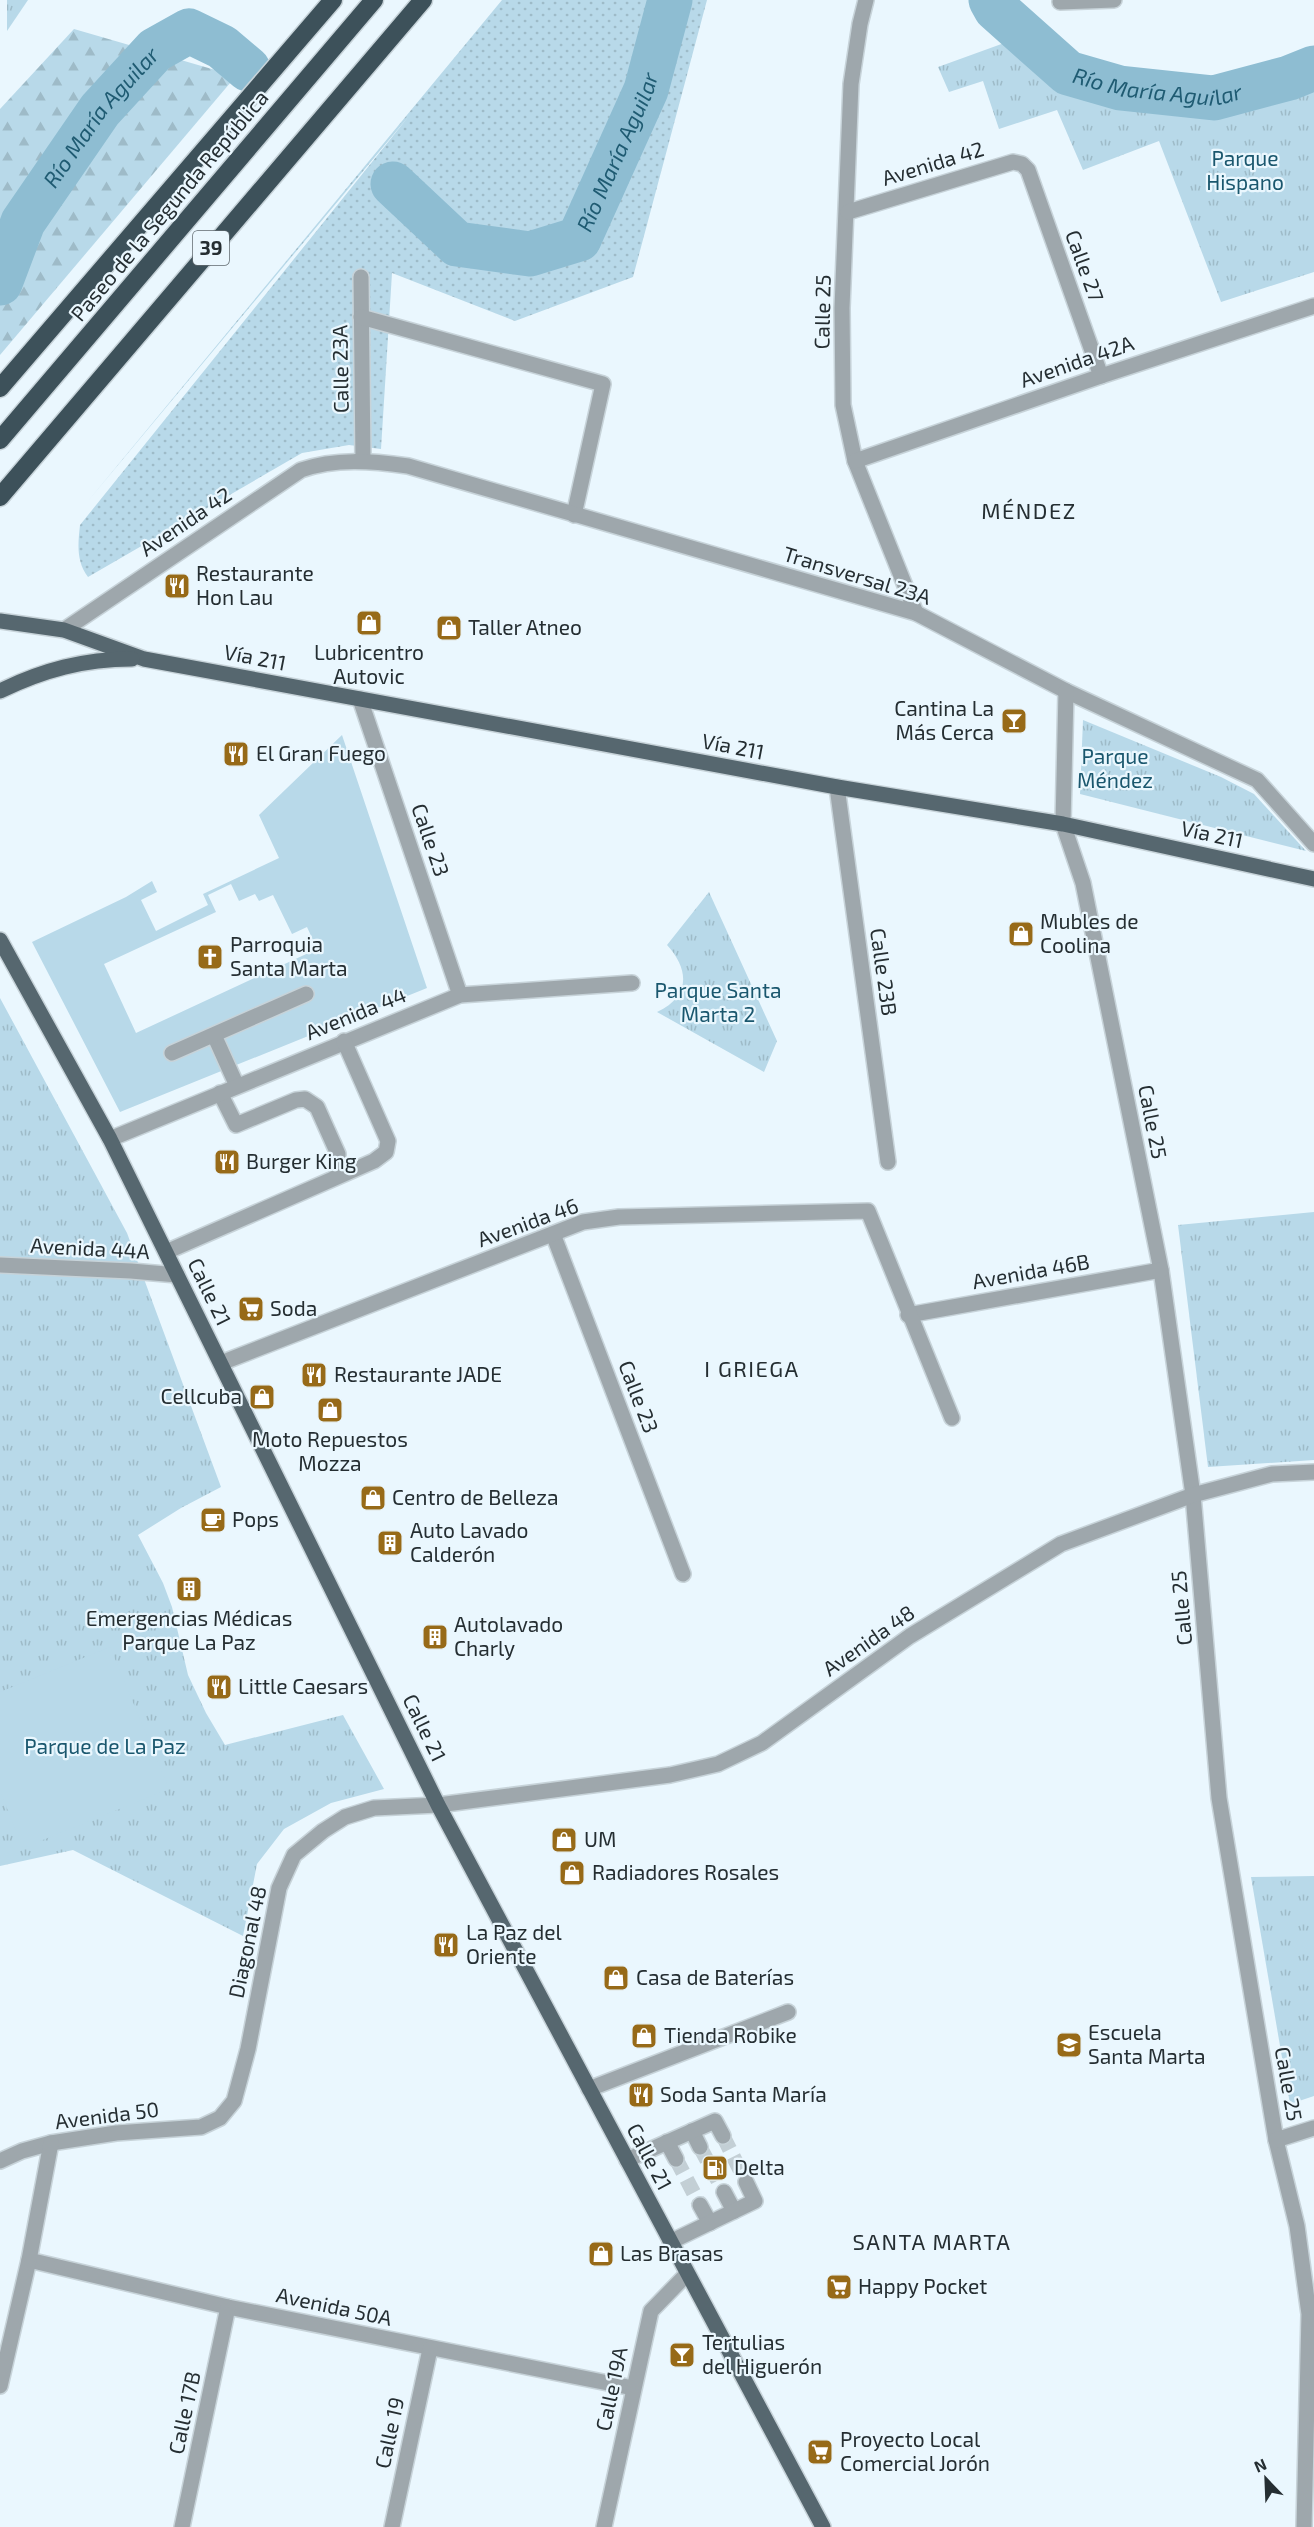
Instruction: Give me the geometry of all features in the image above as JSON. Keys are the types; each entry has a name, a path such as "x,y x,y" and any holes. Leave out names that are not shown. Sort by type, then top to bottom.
{"highway":[{"path":"0,388 333,0"},
{"name":"Paseo de la Segunda República","path":"0,440 374,0"},
{"name":"39","path":"0,496 423,0"}],"main road":[{"name":"Vía 211","path":"0,621 64,630 144,659 837,787 1063,825 1314,879"},
{"name":"Vía 211","path":"0,692 30,677 68,664 106,659 144,659"},
{"name":"Calle 21","path":"0,940 110,1139 438,1805 823,2527"}],"street":[{"name":"Calle 25","path":"867,0 860,24 851,84 848,212 842,308 843,405 855,461 916,613"},
{"path":"1060,2 1114,0"},
{"name":"Avenida 42","path":"848,212 1013,162 1022,164 1028,170"},
{"name":"Calle 27","path":"1028,170 1101,376"},
{"name":"Calle 23A","path":"361,277 363,461"},
{"name":"Avenida 42A","path":"855,461 1101,376 1314,306"},
{"path":"361,317 603,384 574,515"},
{"name":"Transversal 23A","path":"338,462 363,461 408,466 916,613 1066,691 1257,780 1314,844"},
{"name":"Avenida 42","path":"64,630 301,470 319,464 338,462"},
{"name":"Calle 25","path":"1066,691 1063,825 1083,883 1161,1270 1193,1494 1219,1798 1276,2140 1297,2226 1309,2314 1311,2375 1304,2527"},
{"name":"Calle 23","path":"360,699 460,995"},
{"name":"Calle 23B","path":"837,787 888,1162"},
{"name":"Avenida 44","path":"110,1139 460,995 632,983"},
{"path":"172,1053 306,994"},
{"path":"214,1035 237,1086"},
{"path":"166,1252 374,1161 386,1152 388,1141 344,1041"},
{"path":"220,1093 236,1125 296,1100 305,1099 317,1107 338,1155 337,1176"},
{"name":"Avenida 46","path":"221,1364 583,1222 619,1217 868,1211 908,1315"},
{"name":"Calle 23","path":"553,1234 683,1574"},
{"name":"Avenida 44A","path":"0,1265 177,1275"},
{"name":"Avenida 46B","path":"908,1315 1161,1270"},
{"path":"908,1315 952,1418"},
{"name":"Avenida 48","path":"438,1805 670,1775 718,1764 762,1743 910,1636 1061,1544 1193,1494 1272,1474 1314,1472"},
{"name":"Diagonal 48","path":"220,2118 234,2101 245,2059 279,1888 294,1855 323,1831 345,1817 374,1808 438,1805"},
{"path":"589,2089 788,2012"},
{"name":"Avenida 50","path":"0,2161 22,2151 51,2143 116,2133 201,2127 220,2118"},
{"path":"627,2160 715,2121 723,2136"},
{"path":"1276,2140 1314,2128"},
{"path":"692,2131 700,2147"},
{"path":"667,2142 676,2159"},
{"path":"0,2386 29,2260 51,2143"},
{"path":"670,2242 755,2201 746,2182"},
{"path":"724,2192 734,2211"},
{"path":"700,2205 710,2223"},
{"name":"Avenida 50A","path":"29,2260 228,2307 633,2388"},
{"name":"Calle 19A","path":"604,2527 651,2311 687,2274"},
{"name":"Calle 17B","path":"182,2527 228,2307"},
{"name":"Calle 19","path":"392,2527 430,2349"}],"green space":[{"path":"7,0 28,0 7,31"},
{"path":"502,0 707,0 633,277 515,321 392,273 381,449 349,445 302,453 88,577 81,565 78,546 80,525 409,116 88,501"},
{"path":"74,29 236,76 0,355 0,109"},
{"name":"Parque Hispano","path":"1018,38 1066,79 1117,94 1210,107 1283,91 1314,77 1314,272 1221,302 1159,141 1083,170 1057,110 999,129 983,81 949,92 938,67"},
{"name":"Parque Méndez","path":"1083,720 1221,777 1254,794 1306,851 1080,794"},
{"path":"342,735 427,988 120,1112 32,942 126,897 152,881 157,892 141,900 156,931 208,905 203,894 279,858 259,815","holes":["231,884 239,901 255,894 259,901 273,895 292,934 307,927 317,949 136,1033 104,964 216,912 208,895"]},
{"name":"Parque Santa Marta 2","path":"709,892 777,1041 764,1072 657,1012 676,999 683,982 680,964 667,945"},
{"name":"Parque de La Paz","path":"0,998 127,1233 221,1487 181,1508 138,1535 163,1583 172,1607 188,1675 206,1713 225,1745 343,1715 384,1789 331,1803 284,1829 257,1864 243,1936 73,1850 0,1866"},
{"path":"1314,1212 1314,1460 1208,1467 1178,1225"},
{"path":"110,1647 169,1789 23,1848 0,1791 0,1692"},
{"path":"1314,1876 1314,2096 1290,2104 1251,1877"}],"waterway":[{"name":"Río María Aguilar","path":"393,184 457,244 530,254 579,239 646,90 670,0"},
{"name":"Río María Aguilar","path":"991,0 996,9 1068,73 1120,88 1214,98 1289,78 1314,68"},
{"name":"Río María Aguilar","path":"0,283 23,222 100,110 155,50 189,31 222,47 248,69"}],"tunnel":[{"path":"723,2136 746,2182"},
{"path":"700,2147 724,2192"},
{"path":"676,2159 700,2205"}],"place":[{"name":"Restaurante Hon Lau","path":"177,586"},
{"name":"Lubricentro Autovic","path":"369,623"},
{"name":"Taller Atneo","path":"449,628"},
{"name":"Cantina La Más Cerca","path":"1014,721"},
{"name":"El Gran Fuego","path":"236,754"},
{"name":"Mubles de Coolina","path":"1021,934"},
{"name":"Parroquia Santa Marta","path":"210,957"},
{"name":"Burger King","path":"227,1162"},
{"name":"Soda","path":"251,1309"},
{"name":"Restaurante JADE","path":"314,1375"},
{"name":"Cellcuba","path":"262,1397"},
{"name":"Moto Repuestos Mozza","path":"330,1410"},
{"name":"Centro de Belleza","path":"373,1498"},
{"name":"Pops","path":"213,1520"},
{"name":"Auto Lavado Calderón","path":"390,1543"},
{"name":"Emergencias Médicas Parque La Paz","path":"189,1589"},
{"name":"Autolavado Charly","path":"435,1637"},
{"name":"Little Caesars","path":"219,1687"},
{"name":"UM","path":"564,1840"},
{"name":"Radiadores Rosales","path":"572,1873"},
{"name":"La Paz del Oriente","path":"446,1945"},
{"name":"Casa de Baterías","path":"616,1978"},
{"name":"Tienda Robike","path":"644,2036"},
{"name":"Escuela Santa Marta","path":"1069,2045"},
{"name":"Soda Santa María","path":"641,2095"},
{"name":"Delta","path":"715,2168"},
{"name":"Las Brasas","path":"601,2254"},
{"name":"Happy Pocket","path":"839,2287"},
{"name":"Tertulias del Higuerón","path":"682,2355"},
{"name":"Proyecto Local Comercial Jorón","path":"820,2452"}],"district":[{"name":"MÉNDEZ","path":"1029,511"},
{"name":"I GRIEGA","path":"752,1369"},
{"name":"SANTA MARTA","path":"932,2242"}]}
